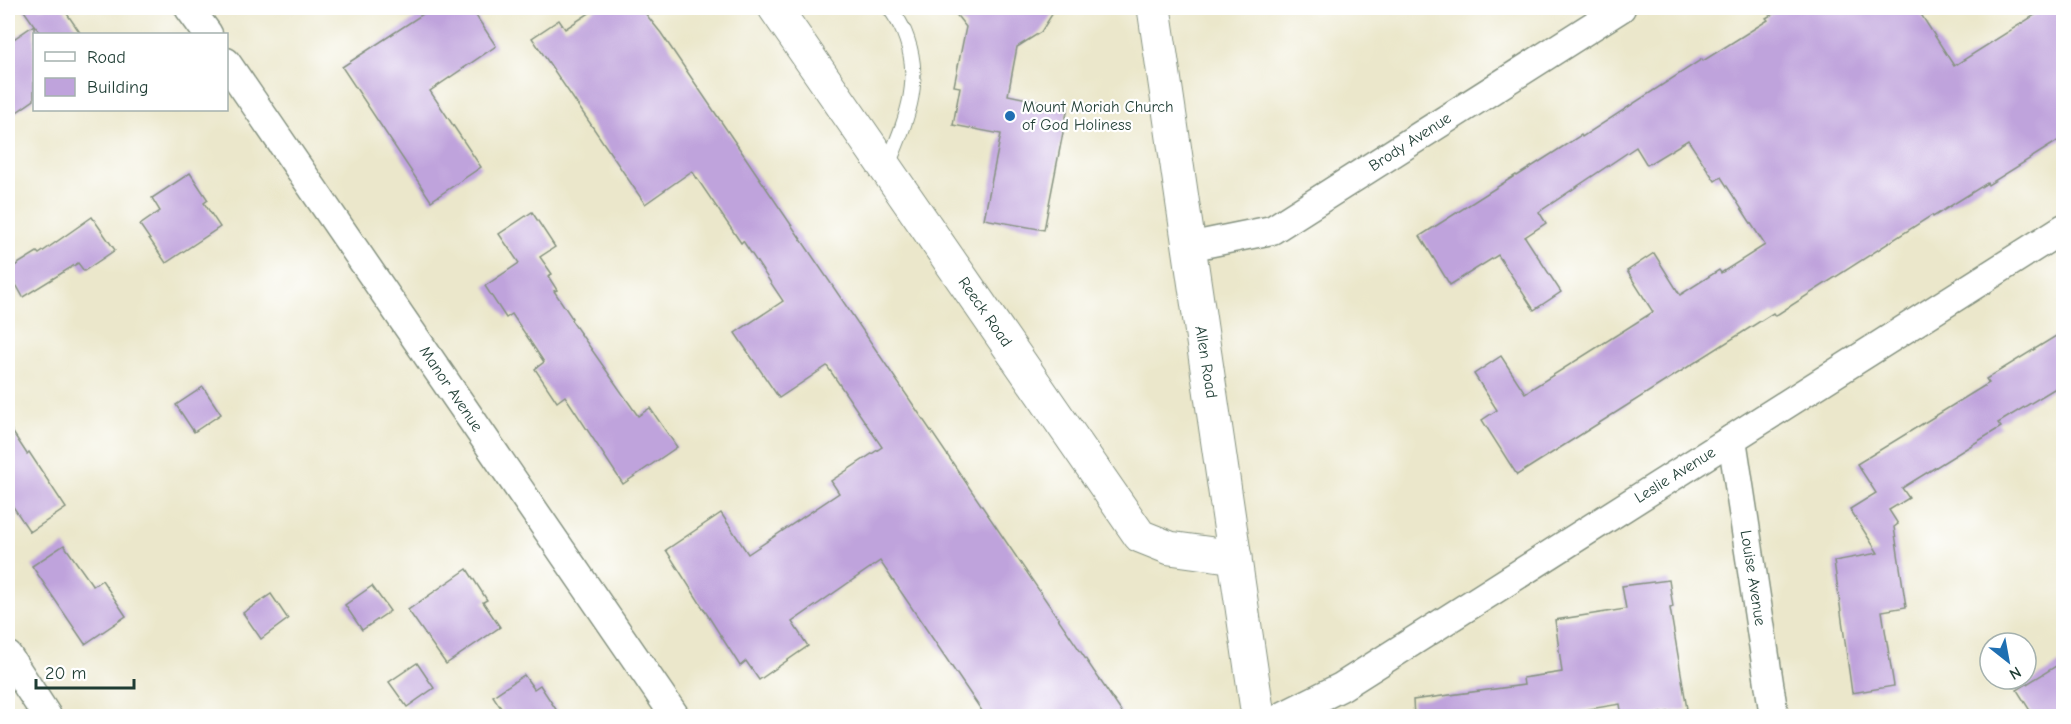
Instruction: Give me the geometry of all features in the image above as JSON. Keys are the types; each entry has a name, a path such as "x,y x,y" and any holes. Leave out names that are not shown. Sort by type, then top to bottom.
{"street":[{"path":"189,8 207,33"},
{"name":"Reeck Road","path":"775,8 1140,536 1170,548 1235,557"},
{"name":"Allen Road","path":"1154,8 1258,717"},
{"name":"Brody Avenue","path":"1188,247 1272,230 1621,8"},
{"name":"Manor Avenue","path":"228,65 675,717"},
{"name":"Leslie Avenue","path":"1283,717 1341,687 2064,228"},
{"name":"Louise Avenue","path":"1732,439 1774,717"},
{"path":"8,656 47,717"}],"lane":[{"path":"886,169 908,117 914,70 904,32 890,8"}],"building":[{"path":"22,8 63,8 80,33 40,33"},
{"path":"432,8 471,8 496,46 430,91 481,167 431,201 342,67"},
{"path":"597,8 641,8 661,33 1125,717 986,717 880,561 792,622 808,646 759,680 746,661 740,666 666,550 721,513 748,554 839,493 831,481 882,447 827,366 779,398 735,333 783,301 743,241 741,243 692,171 645,204 532,38 559,20 565,29"},
{"name":"Mount Moriah Church of God Holiness","path":"951,8 1056,8 1041,32 1017,47 1008,95 1068,107 1044,230 984,219 1001,134 953,125 960,87 954,86 966,27"},
{"path":"1783,8 1917,8 1954,66 2046,8 2064,8 2064,137 1988,185 1987,183 1933,217 1932,215 1775,316 1773,313 1517,475 1482,420 1497,410 1474,374 1501,356 1525,393 1653,312 1627,271 1654,253 1680,295 1719,270 1721,273 1765,245 1721,177 1715,181 1688,140 1647,165 1636,147 1539,212 1546,223 1525,237 1561,292 1534,310 1498,255 1450,285 1420,236 1581,135 1582,137 1702,59 1703,61"},
{"path":"34,25 33,101 8,118 8,43"},
{"path":"190,173 208,200 204,203 220,227 166,263 140,225 160,211 152,198"},
{"path":"532,212 555,247 540,257 552,274 548,276 557,290 554,291 572,318 571,320 638,416 650,408 677,447 623,484 565,396 557,402 535,369 544,362 512,314 506,318 485,286 519,263 499,234"},
{"path":"92,217 115,250 84,271 78,263 23,297 8,270 37,252 39,254"},
{"path":"2064,331 2064,383 1998,423 2001,427 1902,488 1909,498 1889,510 1898,524 1894,527 1906,607 1882,611 1894,686 1852,693 1834,561 1878,553 1850,509 1876,493 1857,464 1989,383 1986,379"},
{"path":"203,387 221,414 194,432 176,405"},
{"path":"8,425 66,508 30,532 8,499"},
{"path":"64,545 93,586 102,580 126,616 85,644 32,566"},
{"path":"467,569 487,600 483,602 500,627 446,664 408,610"},
{"path":"1669,580 1673,607 1670,608 1687,709 1640,717 1622,717 1620,704 1540,717 1414,717 1413,700 1524,685 1523,678 1562,672 1555,620 1626,609 1622,586"},
{"path":"372,586 390,611 362,630 345,605"},
{"path":"271,594 288,619 261,639 243,613"},
{"path":"2064,661 2064,717 2034,717 2018,691 2038,691 2038,677"},
{"path":"417,663 434,688 407,707 389,682"},
{"path":"524,675 534,689 540,685 561,717 495,717 503,711 493,696"}],"place":[{"name":"Mount Moriah Church of God Holiness","path":"1010,116"}]}
